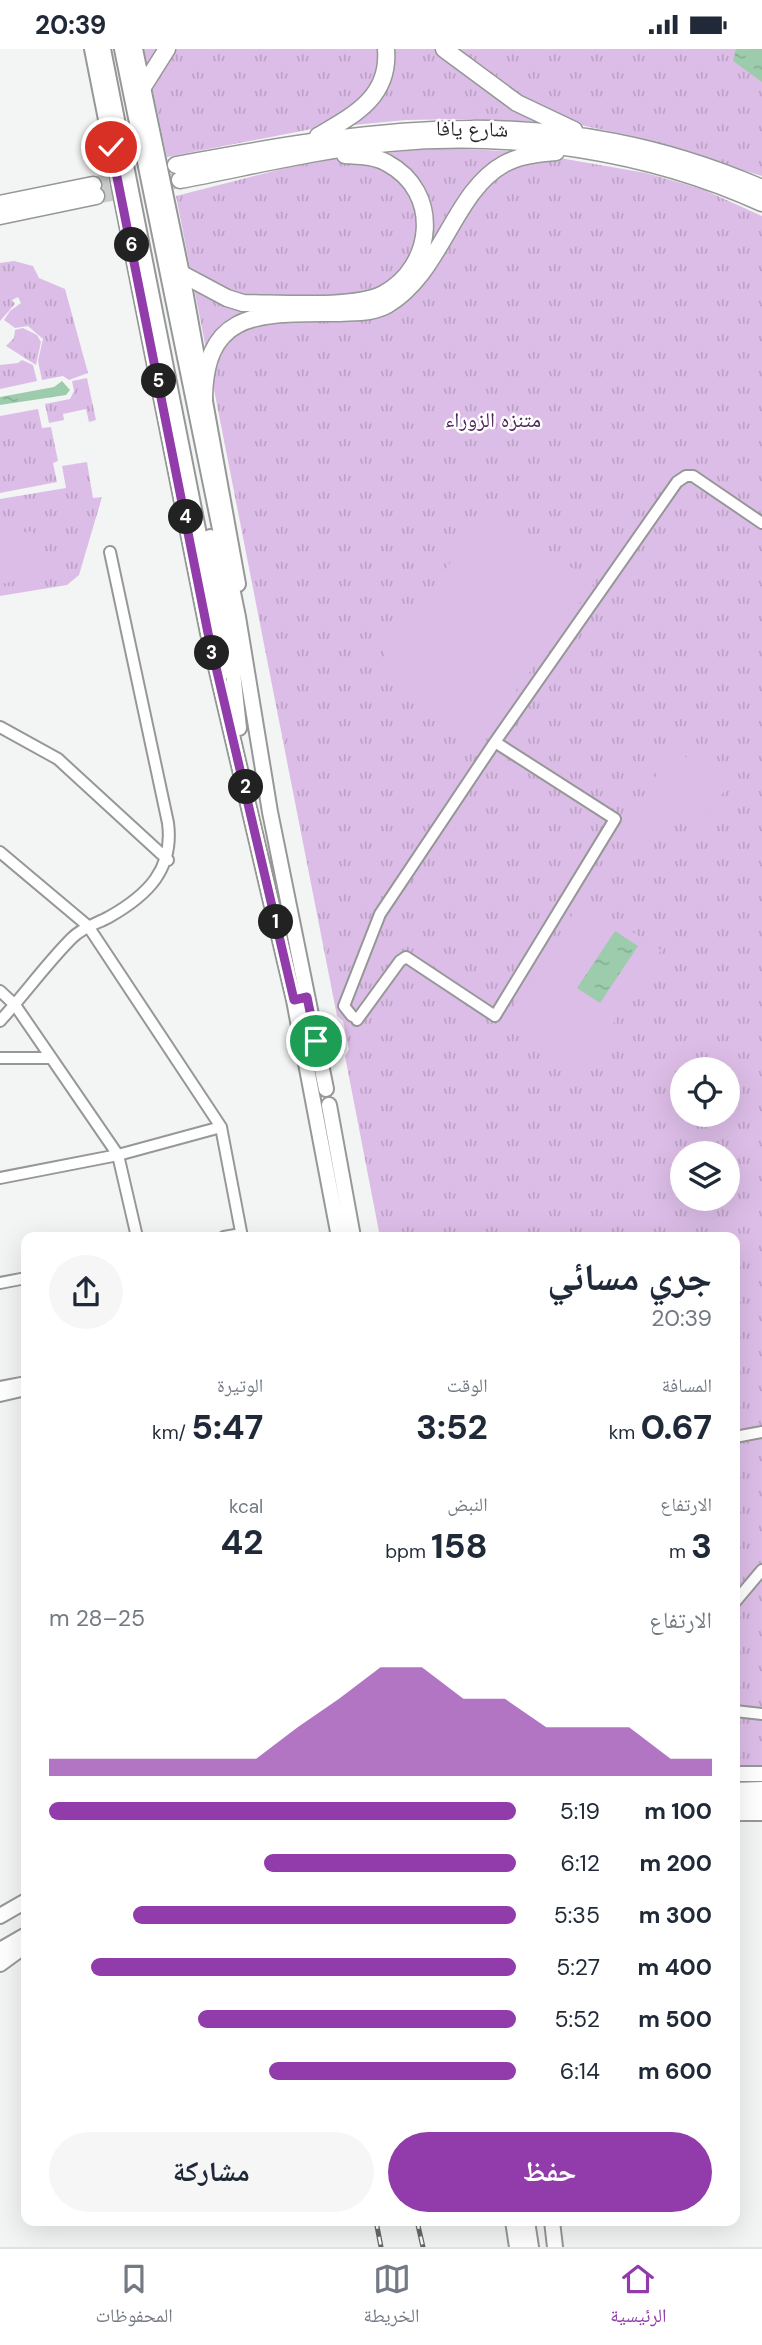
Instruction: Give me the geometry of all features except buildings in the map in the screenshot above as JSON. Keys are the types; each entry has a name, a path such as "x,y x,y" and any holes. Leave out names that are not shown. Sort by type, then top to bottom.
{"highway":[{"path":"143,87 167,49"},
{"path":"313,147 369,104 385,76 386,49"},
{"path":"444,49 517,103 589,144"},
{"name":"شارع يافا","path":"178,173 313,147 480,139 589,144 711,167 762,188"},
{"path":"204,404 204,377 208,358 217,341 229,330 270,314 358,312 383,307 408,291 433,258 473,195 503,164 526,156 589,144"},
{"name":"شارع يافا","path":"589,144 762,203"},
{"path":"182,274 227,298 243,303 356,302 382,295 402,280 418,262 424,241 424,207 415,187 387,163 313,147"},
{"path":"0,204 94,190 0,216"}],"main road":[{"path":"92,49 208,633 242,773 326,1089"},
{"path":"103,49 226,671 242,773"},
{"path":"111,49 228,625 242,773"},
{"path":"122,49 238,617 301,998 330,1151 352,1232"},
{"path":"135,49 182,274 204,404 236,564 238,617"},
{"path":"329,1105 333,1232"},
{"path":"330,1151 338,1232"},
{"path":"330,1151 360,1232"},
{"path":"740,1774 762,1774"},
{"path":"740,1790 762,1789"},
{"path":"740,1801 762,1801"},
{"path":"740,1813 762,1813"},
{"path":"0,1916 21,1904"},
{"path":"4,1947 21,1937"},
{"path":"0,1963 21,1948"},
{"path":"514,2226 517,2247"},
{"path":"528,2226 531,2247"},
{"path":"543,2226 546,2247"},
{"path":"553,2226 555,2247"}],"street":[{"path":"495,742 615,819 495,1016 406,957 354,1018 344,1006 380,914 495,742 677,482 693,476 762,523"},
{"path":"0,1021 70,940 88,926 131,902 153,883 168,860 168,823 110,552"},
{"path":"0,726 58,759 168,860"},
{"path":"0,852 88,926 221,1127 240,1232"},
{"path":"0,991 15,1005 118,1155 137,1232"},
{"path":"0,1058 51,1058"},
{"path":"0,1178 118,1155 221,1127"},
{"path":"0,1283 21,1279"},
{"path":"0,1387 21,1383"},
{"path":"0,1396 21,1391"},
{"path":"740,1436 762,1432"},
{"path":"740,1596 762,1570"},
{"path":"740,1712 762,1714"}],"green space":[{"path":"144,49 762,49 762,176 632,136 571,123 463,119 406,120 312,129 167,157"},
{"name":"متنزه الزوراء","path":"440,148 525,152 646,173 702,189 762,216 762,1766 740,1766 740,1232 379,1232 345,1056 349,1049 343,1021 337,1016 176,196 321,159"},
{"path":"14,261 33,266 39,278 65,289 88,373 69,380 63,376 42,380 38,361 43,339 28,326 15,328 4,320 10,311 21,303 18,297 12,300 15,304 0,321 0,263"},
{"path":"23,328 37,335 41,342 36,365 6,346 14,338 15,330"},
{"path":"22,360 33,365 37,381 0,389 0,365"},
{"path":"87,378 96,420 89,422 86,409 63,414 64,420 49,423 45,404 70,399 74,391 72,381"},
{"path":"38,409 42,428 51,427 58,461 53,463 57,482 0,493 0,416"},
{"path":"87,462 93,498 102,497 79,575 67,585 0,596 0,499 66,488 62,466"},
{"path":"498,517 594,583 481,739 386,671 384,652 481,521"},
{"path":"33,531 42,576 0,584 0,537"},
{"path":"672,749 729,782 711,810 703,815 686,822 663,821 645,850 621,835"},
{"path":"582,900 661,950 582,1072 504,1022"}],"water":[{"path":"736,49 762,49 762,82 733,61"},
{"path":"62,381 70,390 66,395 0,405 0,397 54,387"},
{"path":"615,931 638,946 600,1003 577,988"}],"tunnel":[{"path":"93,185 160,169"},
{"path":"96,196 180,180"}],"railway":[{"path":"377,2226 381,2247"},
{"path":"418,2226 423,2247"}],"route":[{"path":"111,147 208,633 294,1000 307,997 316,1041"}]}
